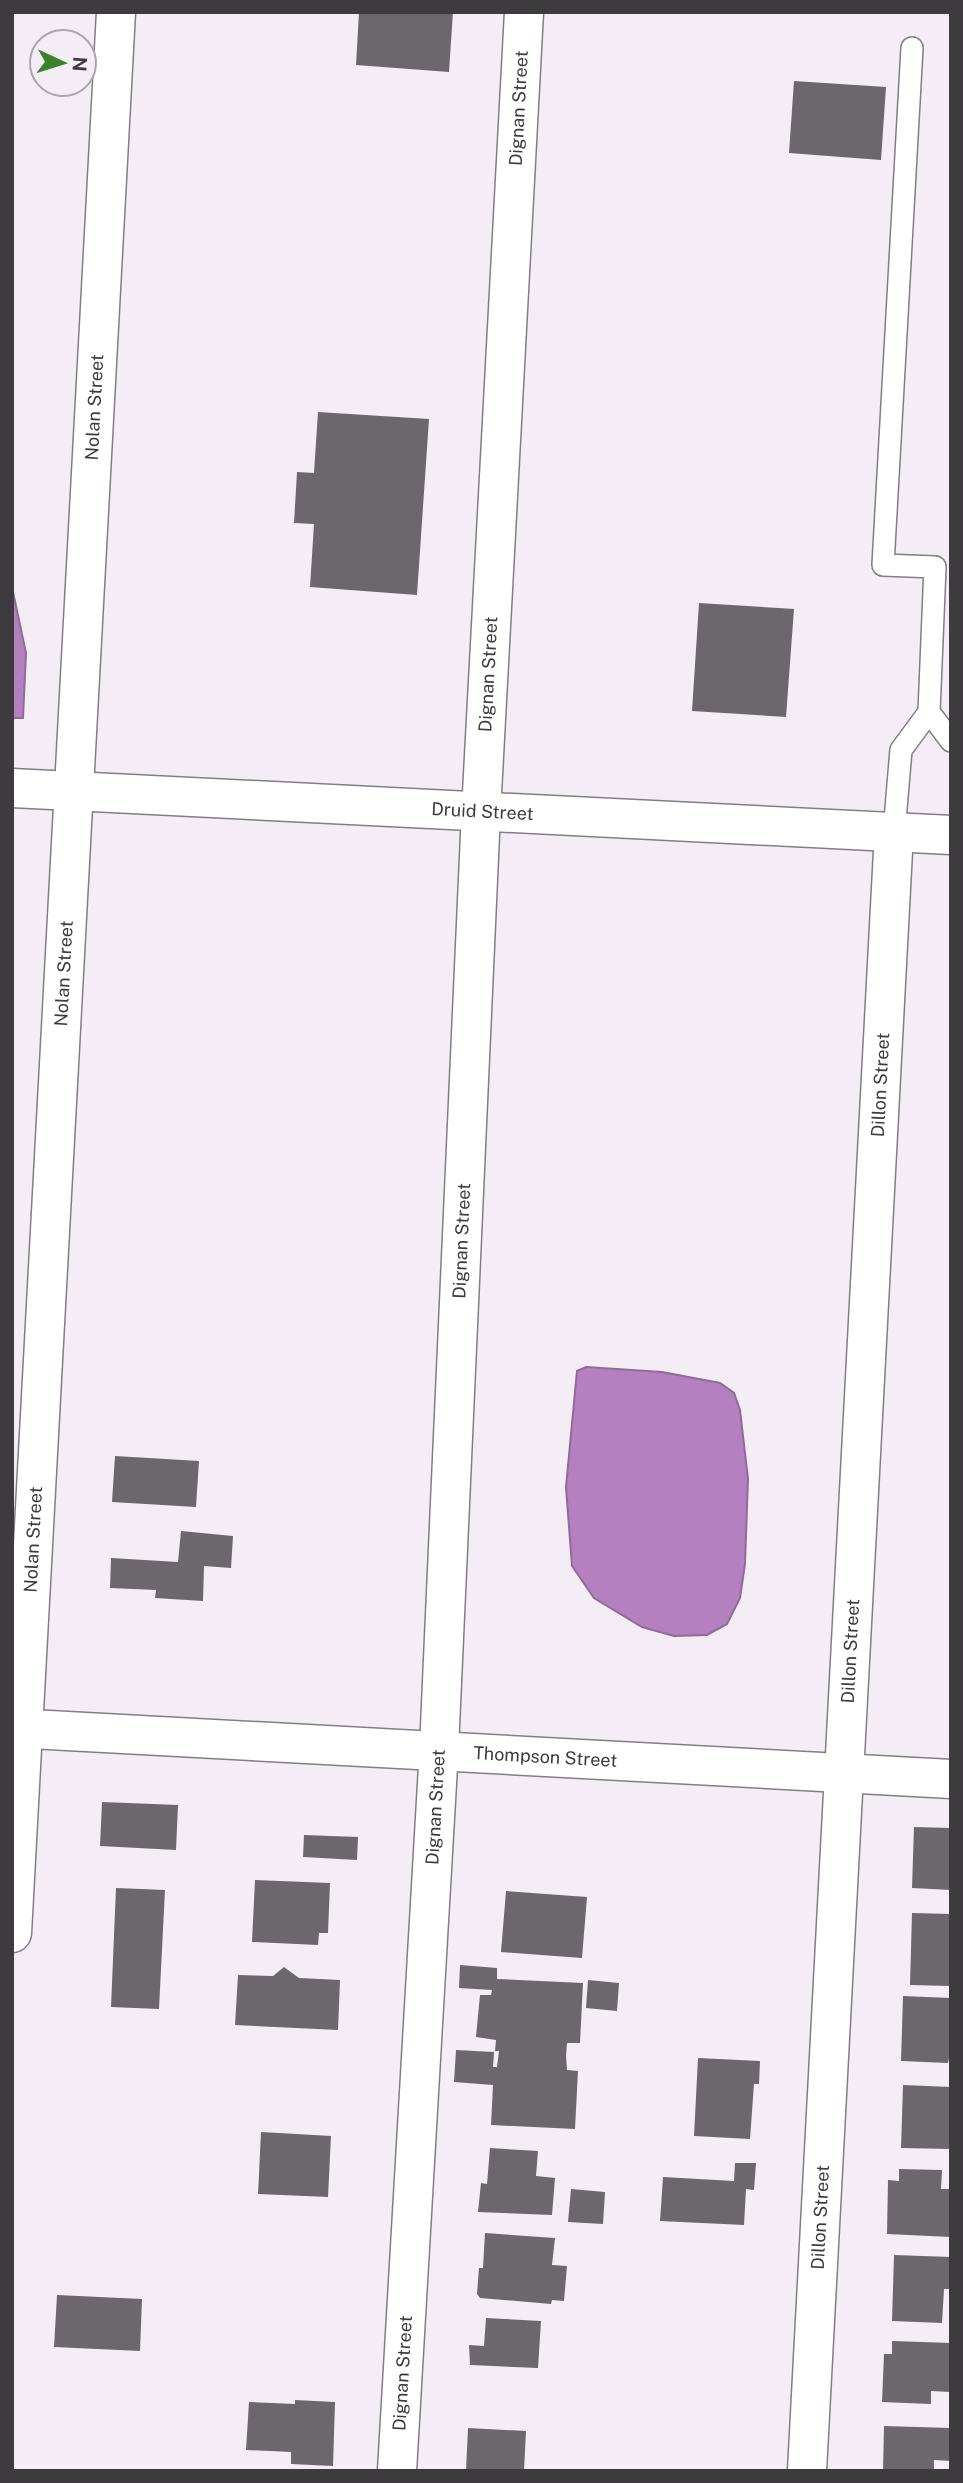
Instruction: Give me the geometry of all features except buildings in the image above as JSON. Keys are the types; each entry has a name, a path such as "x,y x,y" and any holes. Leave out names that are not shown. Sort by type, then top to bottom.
{"street":[{"name":"Nolan Street","path":"12,1934 18,1729 74,791 116,12"},
{"name":"Dignan Street","path":"397,2471 439,1749 481,812 524,12"},
{"name":"Druid Street","path":"12,788 951,835"},
{"name":"Dillon Street","path":"807,2471 894,832"},
{"name":"Thompson Street","path":"18,1729 439,1749 951,1779"}],"lane":[{"path":"894,832 901,750 929,712 935,567 883,565 912,48"},
{"path":"929,712 951,741"}],"shaded area":[{"path":"12,587 26,653 23,718 12,718"},
{"path":"586,1367 662,1372 720,1383 734,1393 740,1410 748,1479 745,1564 740,1598 727,1624 707,1635 674,1636 642,1627 594,1598 572,1566 566,1487 577,1371"}]}
